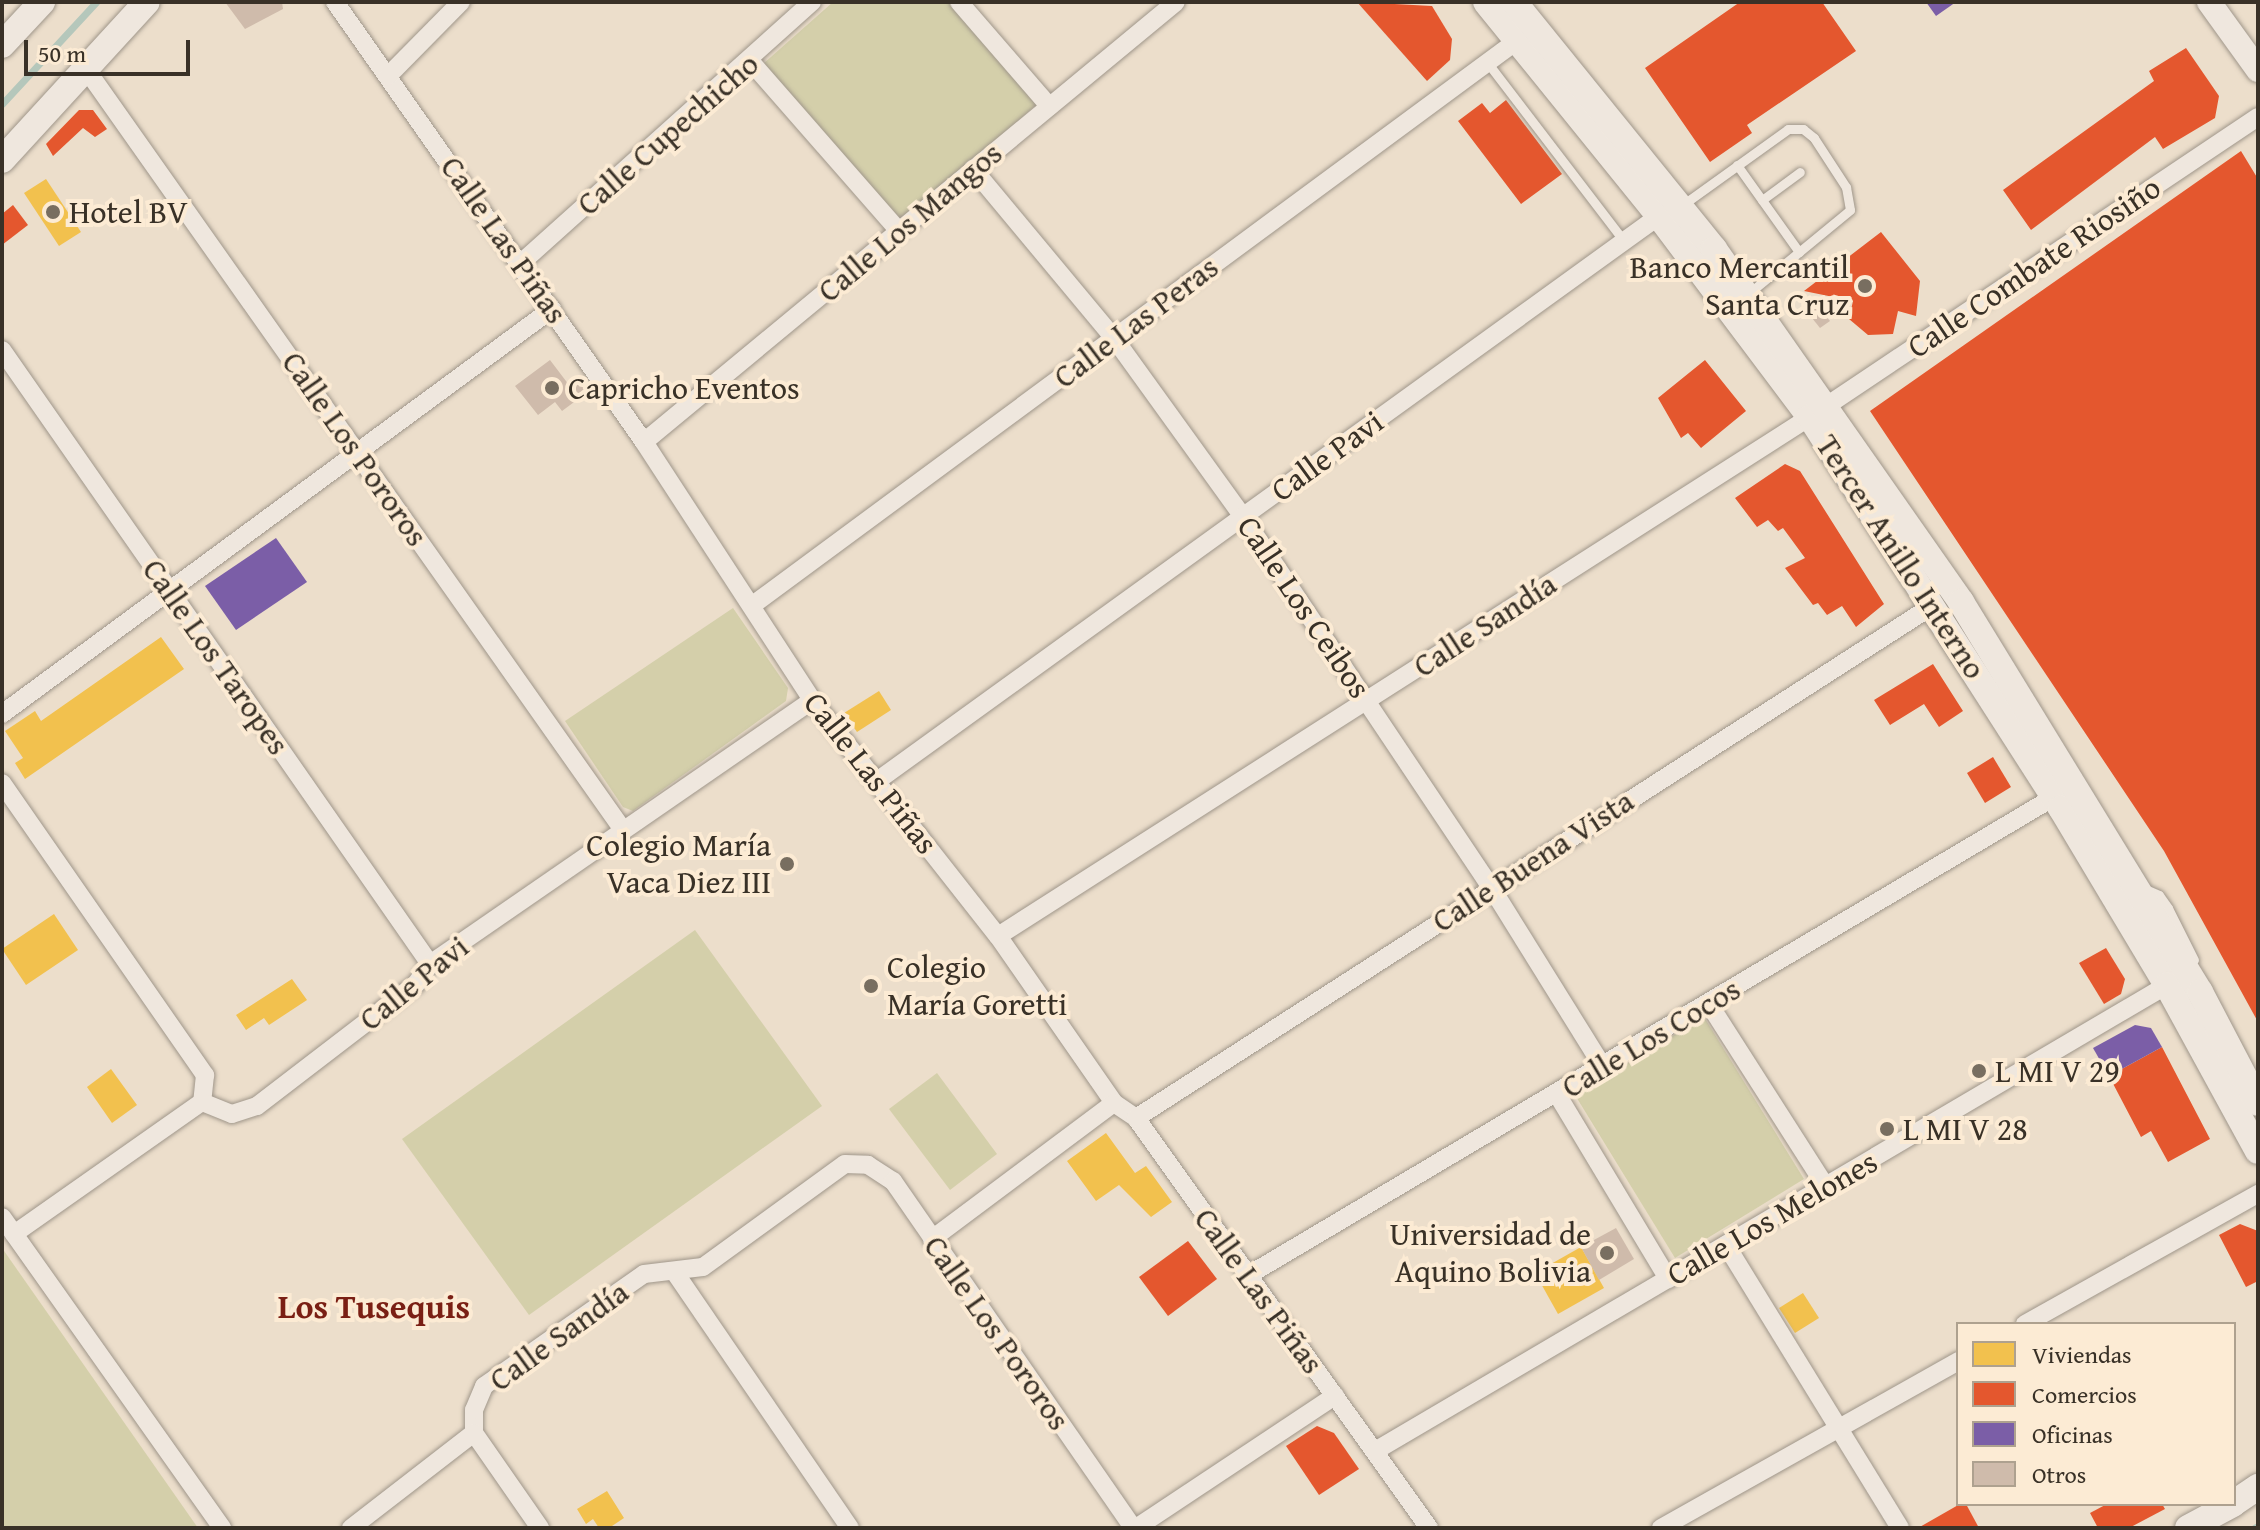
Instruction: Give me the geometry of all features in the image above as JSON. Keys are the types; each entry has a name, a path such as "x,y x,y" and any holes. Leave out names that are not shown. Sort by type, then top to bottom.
{"main road":[{"path":"2,45 42,2"},
{"path":"2,160 147,2"},
{"name":"Tercer Anillo Interno","path":"1486,2 1747,295 1932,606 2054,797 2167,985 2258,1151"},
{"name":"Tercer Anillo Interno","path":"1514,2 1961,602 2200,992 2258,1103"},
{"path":"2236,1503 2258,1487"},
{"path":"2188,1528 2230,1506"}],"street":[{"name":"Calle Las Piñas","path":"335,2 644,442 754,604 812,700 998,936 1114,1103 1136,1118 1429,1528"},
{"path":"388,76 461,2"},
{"name":"Calle Cupechicho","path":"521,263 751,62 812,2"},
{"path":"959,2 1049,106"},
{"name":"Calle Los Mangos","path":"644,442 1176,2"},
{"path":"2209,2 2258,70"},
{"name":"Calle Las Peras","path":"754,604 1518,40"},
{"path":"751,62 899,231"},
{"name":"Calle Los Pororos","path":"86,69 623,830"},
{"name":"Calle Combate Riosiño","path":"1818,411 2258,117"},
{"name":"Calle Los Ceibos","path":"973,169 1114,338 1243,517 1491,887 1603,1067"},
{"name":"Calle Pavi","path":"877,781 1624,241 1670,211"},
{"path":"2,714 552,309"},
{"name":"Calle Los Taropes","path":"2,350 430,964"},
{"name":"Calle Sandía","path":"998,936 1818,411"},
{"name":"Calle Buena Vista","path":"1136,1118 1932,606"},
{"name":"Calle Pavi","path":"202,1102 232,1114 257,1106 416,984 430,964 812,700"},
{"path":"2,783 205,1075 202,1102 14,1234"},
{"name":"Calle Los Cocos","path":"1247,1276 2054,797"},
{"name":"Calle Los Melones","path":"1375,1451 2167,985"},
{"path":"1709,1004 1826,1187"},
{"path":"1557,1094 1668,1279"},
{"path":"932,1239 1114,1103"},
{"name":"Calle Los Pororos","path":"845,1164 868,1165 893,1181 1134,1528"},
{"name":"Calle Sandía","path":"351,1528 474,1433 474,1410 484,1386 644,1274 676,1274 703,1267 845,1164"},
{"path":"2029,1322 2258,1194"},
{"path":"2,1217 222,1528"},
{"path":"1726,1245 1900,1528"},
{"path":"676,1274 850,1528"},
{"path":"1661,1528 1956,1362"},
{"path":"1134,1528 1335,1396"},
{"path":"474,1433 540,1528"}],"lane":[{"path":"1487,62 1624,241"},
{"path":"1670,211 1794,126 1814,138 1852,204 1845,217 1747,295"},
{"path":"1737,165 1799,252"},
{"path":"1762,200 1800,172"},
{"path":"2132,883 2159,895 2168,908 2258,1079"}],"shaded area":[{"path":"833,2 948,2 1038,103 904,224 763,64"},
{"path":"733,608 788,688 786,701 633,811 623,807 565,721"},
{"path":"695,930 822,1106 529,1315 402,1139"},
{"path":"1704,1017 1804,1179 1675,1258 1575,1095"},
{"path":"937,1073 997,1154 950,1190 889,1109"},
{"path":"2,1248 198,1528 2,1528"}],"building: Viviendas":[{"name":"Hotel BV","path":"46,179 81,232 59,246 24,193"},
{"path":"161,637 184,669 25,779 15,763 23,758 5,731 35,711 41,721"},
{"path":"879,691 891,710 857,732 844,713"},
{"path":"54,914 78,950 26,985 2,949"},
{"path":"292,979 307,1000 269,1025 264,1018 246,1030 236,1015"},
{"path":"111,1069 137,1105 112,1123 87,1087"},
{"path":"1106,1133 1135,1173 1146,1166 1172,1202 1151,1217 1119,1185 1096,1201 1067,1161"},
{"path":"1581,1247 1604,1288 1558,1314 1535,1273"},
{"path":"1803,1293 1819,1318 1795,1333 1779,1308"},
{"path":"607,1491 624,1518 609,1528 599,1528 593,1519 586,1524 577,1509"}],"building: Comercios":[{"path":"1357,2 1432,6 1452,39 1450,60 1427,81"},
{"path":"1740,2 1822,2 1856,51 1747,125 1752,133 1710,162 1645,68"},
{"path":"2186,48 2219,96 2215,118 2163,149 2155,137 2031,230 2003,190 2154,81 2149,71"},
{"path":"1506,100 1562,174 1521,204 1458,121 1482,103 1490,113"},
{"path":"79,110 93,110 107,129 95,137 83,128 53,156 46,144"},
{"path":"2241,151 2258,179 2258,1022 2164,851 1870,411"},
{"path":"13,205 28,225 2,245 2,214"},
{"name":"Banco Mercantil Santa Cruz","path":"1881,232 1920,281 1916,316 1898,311 1893,334 1868,335 1849,319 1853,301 1804,291"},
{"path":"1705,360 1746,411 1701,448 1688,433 1681,438 1658,398"},
{"path":"1785,464 1800,471 1884,604 1856,627 1842,606 1827,615 1818,603 1813,605 1785,568 1805,558 1783,528 1778,531 1768,520 1757,527 1735,498"},
{"path":"1933,664 1963,711 1939,727 1924,704 1890,725 1874,700"},
{"path":"1993,757 2011,787 1985,803 1967,773"},
{"path":"2106,948 2125,979 2121,994 2104,1004 2079,963"},
{"path":"2162,1047 2210,1139 2168,1162 2151,1131 2141,1137 2109,1076"},
{"path":"2240,1224 2258,1231 2258,1287 2256,1282 2246,1287 2219,1235"},
{"path":"1188,1241 1217,1279 1168,1316 1139,1277"},
{"path":"1317,1426 1334,1433 1359,1469 1319,1495 1286,1446"},
{"path":"1956,1506 1967,1506 1979,1528 1918,1528"},
{"path":"2103,1506 2163,1506 2165,1509 2129,1528 2098,1528 2090,1513"}],"building: Oficinas":[{"path":"1926,2 1956,2 1936,16"},
{"path":"276,538 307,582 236,630 205,586"},
{"path":"2135,1025 2151,1028 2162,1047 2109,1076 2093,1048"}],"building: Otros":[{"path":"225,2 282,2 283,9 245,29"},
{"path":"1818,306 1830,321 1820,328 1808,313"},
{"name":"Capricho Eventos","path":"550,360 569,385 578,378 589,391 562,411 555,402 538,415 515,386"},
{"name":"Universidad de Aquino Bolivia","path":"1616,1228 1634,1259 1599,1280 1581,1247"}],"waterway":[{"path":"2,104 96,2"},
{"path":"2254,1528 2258,1526"}],"place":[{"name":"Hotel BV","path":"53,212"},
{"name":"Banco Mercantil Santa Cruz","path":"1865,286"},
{"name":"Capricho Eventos","path":"552,388"},
{"name":"Colegio María Vaca Diez III","path":"787,864"},
{"name":"Colegio María Goretti","path":"871,986"},
{"name":"L MI V 29","path":"1979,1071"},
{"name":"L MI V 28","path":"1887,1129"},
{"name":"Universidad de Aquino Bolivia","path":"1607,1253"}],"district":[{"name":"Los Tusequis","path":"374,1306"}]}
